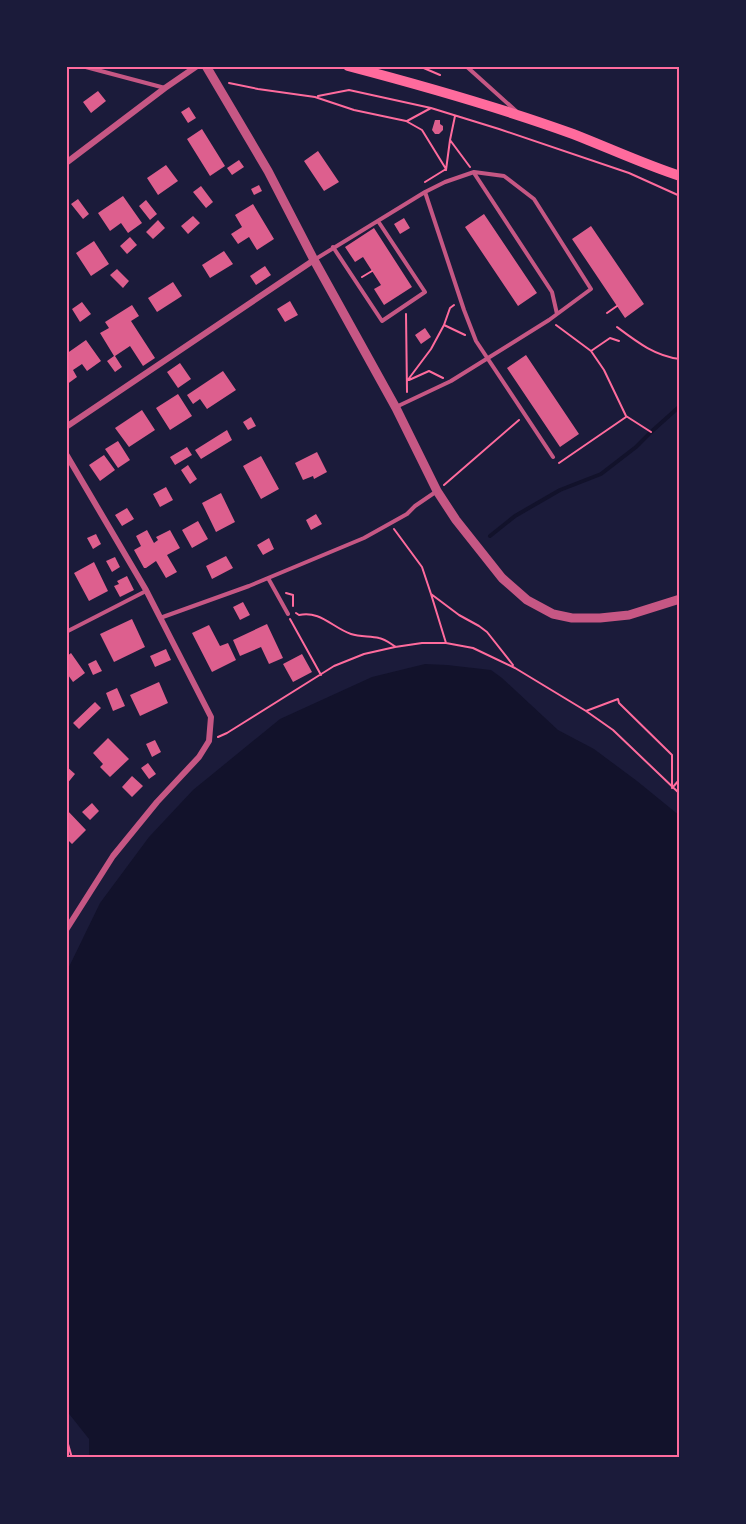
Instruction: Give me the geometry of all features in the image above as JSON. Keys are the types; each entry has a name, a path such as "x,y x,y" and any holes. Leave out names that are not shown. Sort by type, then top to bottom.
{"main road":[{"path":"348,66 470,99 524,117 575,135 680,178"}],"street":[{"path":"66,163 197,66"},
{"path":"206,66 268,171 314,260 396,408 438,491 456,520 502,578 527,600 553,614 572,618 629,615 680,599"},
{"path":"66,427 314,260"},
{"path":"66,454 146,591 211,717 209,741 199,757 157,802 112,856 66,930"}],"lane":[{"path":"82,66 165,88"},
{"path":"466,66 524,117"},
{"path":"314,260 425,192 474,172 504,176 534,199 591,289 549,320 451,381 396,408"},
{"path":"474,172 552,292 557,314"},
{"path":"425,192 476,341 553,458"},
{"path":"333,248 382,321 425,292 378,221"},
{"path":"160,618 268,578 364,538 407,514 438,491"},
{"path":"268,578 288,614"},
{"path":"66,633 146,591"}],"path":[{"path":"419,66 440,75"},
{"path":"214,80 315,97 354,110 406,121 422,130 446,169"},
{"path":"315,97 349,90 431,108 630,173 680,196"},
{"path":"406,121 431,108"},
{"path":"445,182 455,116"},
{"path":"450,140 474,172"},
{"path":"356,282 372,271"},
{"path":"407,381 430,349 444,325 450,308 460,297"},
{"path":"607,312 617,306"},
{"path":"406,311 407,402"},
{"path":"549,320 591,351 604,370 626,416 651,432"},
{"path":"444,325 476,341"},
{"path":"617,327 643,347 669,358 680,359"},
{"path":"591,351 610,338 619,340"},
{"path":"407,381 429,371 451,381"},
{"path":"438,491 525,414"},
{"path":"553,458 558,464 626,416"},
{"path":"391,524 422,567 446,643"},
{"path":"275,590 293,595 294,612 299,615 311,614 325,618 350,634 366,638 380,638 396,647"},
{"path":"431,594 487,632 515,668"},
{"path":"288,614 321,675"},
{"path":"209,741 227,733 334,666 364,654 396,647 422,643 446,643 473,648 515,668 586,711 614,730 680,794"},
{"path":"586,711 618,699 619,703 672,755 672,788"},
{"path":"672,788 680,779"},
{"path":"66,1437 72,1458"}],"shaded area":[{"path":"425,664 491,670 558,730 594,749 680,816 680,1458 89,1458 89,1439 66,1410 66,973 100,903 149,837 193,790 280,719 372,677"}],"building":[{"path":"98,91 106,101 91,113 83,102"},
{"path":"189,107 196,118 188,123 181,112"},
{"path":"435,120 440,120 443,126 439,134 435,134 432,130"},
{"path":"202,129 225,166 210,176 187,139"},
{"path":"318,151 339,182 324,191 304,161"},
{"path":"239,160 244,167 232,175 227,168"},
{"path":"166,165 178,181 158,195 147,178"},
{"path":"259,185 262,191 254,195 251,189"},
{"path":"201,186 213,202 206,208 193,192"},
{"path":"123,196 142,223 128,233 121,223 110,231 98,213"},
{"path":"78,199 89,214 83,219 71,204"},
{"path":"146,200 157,214 150,220 139,206"},
{"path":"253,204 274,239 257,250 249,237 238,244 231,234 242,227 235,215"},
{"path":"484,214 537,293 518,306 465,227"},
{"path":"193,216 200,223 188,234 181,226"},
{"path":"404,218 410,228 400,234 394,224"},
{"path":"158,220 165,228 153,239 146,232"},
{"path":"591,226 644,304 625,318 572,239"},
{"path":"374,228 412,287 384,305 374,289 381,285 363,257 355,262 345,247"},
{"path":"130,237 137,245 127,254 120,246"},
{"path":"94,241 109,264 91,276 76,253"},
{"path":"224,251 233,264 210,278 202,265"},
{"path":"265,266 271,275 256,285 250,276"},
{"path":"117,269 129,281 123,288 110,275"},
{"path":"173,282 182,296 157,312 148,298"},
{"path":"290,301 298,315 285,322 277,309"},
{"path":"82,302 91,314 80,322 72,309"},
{"path":"132,305 139,316 131,321 155,358 143,366 130,346 115,356 122,367 115,372 107,361 114,356 100,333 109,328 105,322"},
{"path":"425,328 431,337 421,344 415,335"},
{"path":"86,340 101,361 87,371 82,364 73,370 77,377 66,385 66,354"},
{"path":"526,355 579,434 560,447 507,368"},
{"path":"180,363 191,379 178,388 167,372"},
{"path":"223,371 236,390 207,409 200,399 193,404 187,395"},
{"path":"178,394 192,416 170,430 156,408"},
{"path":"142,410 155,430 129,447 115,428"},
{"path":"251,417 256,426 248,430 243,422"},
{"path":"227,430 232,440 201,459 195,450"},
{"path":"118,441 130,460 118,468 105,449"},
{"path":"187,447 192,455 175,465 170,457"},
{"path":"317,452 327,472 314,479 313,476 303,480 295,463"},
{"path":"104,455 115,470 100,481 89,465"},
{"path":"261,456 279,489 261,499 243,466"},
{"path":"188,465 197,479 190,484 181,470"},
{"path":"166,487 173,500 160,507 153,494"},
{"path":"221,493 235,522 216,532 202,503"},
{"path":"127,508 134,519 122,526 115,515"},
{"path":"316,514 322,524 311,530 306,520"},
{"path":"198,521 208,539 192,548 182,530"},
{"path":"147,530 154,543 158,540 156,537 170,530 180,548 167,555 177,572 166,578 156,561 144,568 134,550 141,546 136,536"},
{"path":"96,534 101,544 93,549 87,538"},
{"path":"269,538 274,549 263,555 257,545"},
{"path":"226,556 233,568 212,579 206,566"},
{"path":"115,557 120,567 112,572 106,561"},
{"path":"94,562 108,591 89,601 74,573"},
{"path":"127,576 134,590 120,597 114,586 119,584 117,581"},
{"path":"243,602 250,615 240,620 233,607"},
{"path":"132,619 145,647 114,662 100,634"},
{"path":"267,624 283,658 269,664 261,647 240,656 233,640"},
{"path":"209,625 220,646 228,643 236,660 212,672 192,633"},
{"path":"166,649 171,660 155,667 150,656"},
{"path":"71,653 85,673 73,682 66,672 66,657"},
{"path":"302,654 312,672 293,682 283,664"},
{"path":"96,660 102,671 93,675 88,664"},
{"path":"159,682 168,703 140,716 130,695"},
{"path":"117,688 125,706 113,711 106,693"},
{"path":"95,702 101,708 79,729 73,723"},
{"path":"108,738 129,759 110,777 100,767 103,764 93,753"},
{"path":"155,740 161,752 152,757 146,744"},
{"path":"148,763 156,774 149,779 141,768"},
{"path":"66,766 75,774 66,785"},
{"path":"132,776 143,786 132,797 122,787"},
{"path":"92,803 99,811 90,820 82,812"},
{"path":"66,809 86,830 72,844 66,838"}],"waterway":[{"path":"490,536 515,516 560,490 601,474 636,447 680,406"}]}
